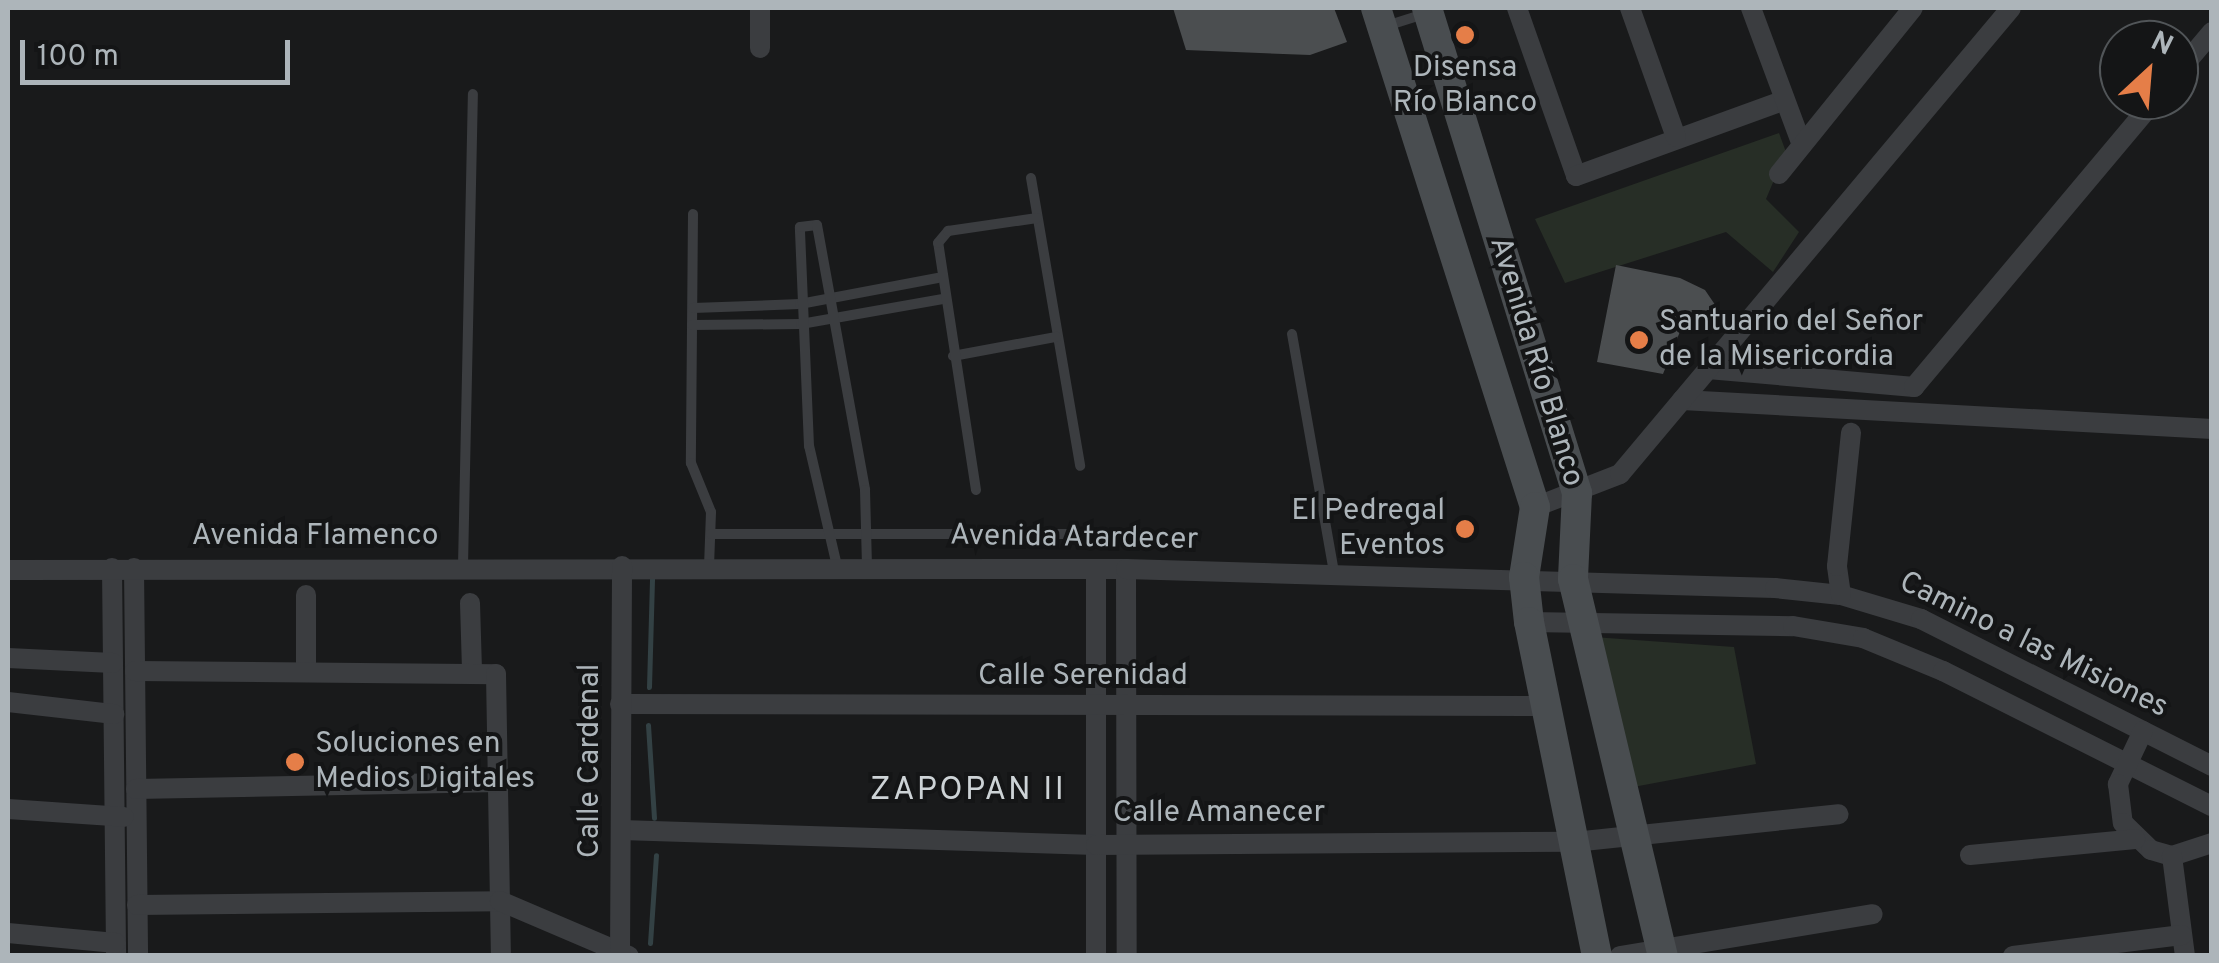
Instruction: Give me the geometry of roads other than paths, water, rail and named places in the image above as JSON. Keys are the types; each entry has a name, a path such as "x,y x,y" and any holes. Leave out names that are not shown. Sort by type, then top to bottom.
{"street":[{"path":"760,8 760,48"},
{"path":"1517,8 1576,176 1782,101"},
{"path":"1630,8 1676,137"},
{"path":"1778,174 1913,8"},
{"path":"1534,507 1620,474 2011,8"},
{"name":"Avenida Río Blanco","path":"1431,9 1577,493 1573,579 1638,840 1661,950"},
{"path":"1757,11 1782,101 1802,145"},
{"name":"Avenida Río Blanco","path":"1379,17 1534,507 1524,577 1528,622 1597,956"},
{"path":"1912,414 1914,387 2137,120"},
{"path":"1708,369 1914,387"},
{"path":"1682,400 2212,429"},
{"path":"1841,595 1838,566 1851,433"},
{"name":"Avenida Flamenco","path":"8,570 622,566"},
{"name":"Avenida Atardecer","path":"622,566 1126,569 1524,577"},
{"name":"Calle Cardenal","path":"620,955 622,566"},
{"path":"112,568 114,714 137,905 138,956"},
{"path":"8,933 116,949 126,817 136,788 134,568"},
{"path":"1096,569 1096,956"},
{"path":"1126,569 1128,956"},
{"name":"Camino a las Misiones","path":"1524,577 1841,595 1921,620 2212,766"},
{"path":"306,595 306,671"},
{"path":"470,602 472,672"},
{"name":"Camino a las Misiones","path":"1528,622 1793,626 1863,638 2212,806"},
{"path":"8,658 113,663"},
{"path":"135,670 496,674 501,956"},
{"path":"8,702 114,714"},
{"name":"Calle Serenidad","path":"620,704 1545,706"},
{"path":"2135,838 2117,804 2127,763 2143,731"},
{"path":"136,788 499,782"},
{"path":"8,809 126,817"},
{"name":"Calle Amanecer","path":"620,830 1096,845 1574,842 1638,840 1839,814"},
{"path":"1970,854 2135,838 2172,856 2212,843"},
{"path":"2012,956 2184,945 2172,856"},
{"path":"137,905 500,901 629,956"},
{"path":"1621,955 1872,914"}],"lane":[{"path":"1379,17 1431,9"},
{"path":"464,566 473,94"},
{"path":"1031,178 1080,466"},
{"path":"694,214 691,463 712,512 709,566"},
{"path":"976,490 935,256 948,231 1037,218"},
{"path":"837,566 809,446 800,304 800,227 817,226 832,300 865,490 866,567"},
{"path":"692,308 800,304 938,278"},
{"path":"692,325 801,324 943,300"},
{"path":"1292,334 1334,573"},
{"path":"953,356 1056,337"},
{"path":"711,534 1146,534"}],"waterway":[{"path":"649,687 652,577"},
{"path":"648,725 654,818"},
{"path":"650,943 656,855"}],"place":[{"name":"Disensa Río Blanco","path":"1465,35"},
{"name":"Santuario del Señor de la Misericordia","path":"1639,340"},
{"name":"El Pedregal Eventos","path":"1465,529"},
{"name":"Soluciones en Medios Digitales","path":"295,762"}],"district":[{"name":"ZAPOPAN II","path":"968,791"}]}
